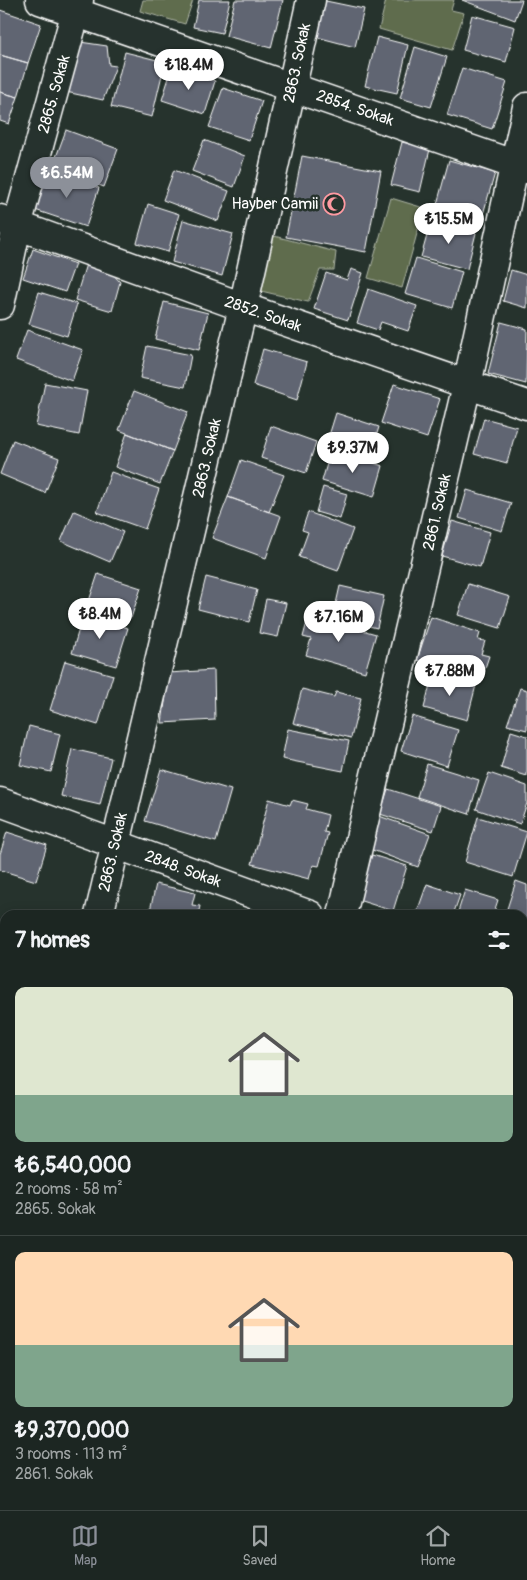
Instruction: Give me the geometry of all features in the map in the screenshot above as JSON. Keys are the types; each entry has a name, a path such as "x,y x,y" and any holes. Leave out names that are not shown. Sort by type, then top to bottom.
{"street":[{"name":"2854. Sokak","path":"40,0 78,6 292,86 520,166"},
{"name":"2863. Sokak","path":"100,910 242,307 311,0"},
{"name":"2865. Sokak","path":"0,305 8,223 78,6"},
{"name":"2861. Sokak","path":"343,910 520,166 527,107"},
{"name":"2852. Sokak","path":"8,223 467,386 527,405"},
{"name":"2848. Sokak","path":"0,802 296,910"}],"green space":[{"path":"143,0 193,0 185,24 140,11"},
{"path":"386,0 454,0 451,10 464,13 452,50 379,29"},
{"path":"391,198 424,208 402,288 368,278"},
{"path":"274,236 336,252 334,270 320,270 308,302 261,291"}],"building":[{"path":"199,0 230,0 222,33 193,27"},
{"path":"235,0 283,0 271,48 226,36"},
{"path":"321,0 364,9 355,47 313,36"},
{"path":"462,0 522,0 515,20"},
{"path":"0,10 41,24 28,63 0,55"},
{"path":"472,15 515,27 506,62 463,50"},
{"path":"377,37 408,45 397,93 365,86"},
{"path":"80,42 107,46 109,65 116,66 103,100 66,92"},
{"path":"415,47 447,57 431,107 400,98"},
{"path":"125,52 165,62 152,117 111,107"},
{"path":"0,55 28,63 18,97 0,92"},
{"path":"172,68 215,81 205,114 162,100"},
{"path":"462,68 507,82 492,129 447,115"},
{"path":"223,88 262,101 249,140 209,127"},
{"path":"0,92 18,97 9,124 0,121"},
{"path":"66,130 118,149 104,187 52,168"},
{"path":"204,140 245,156 234,187 192,171"},
{"path":"402,142 430,149 420,192 391,185"},
{"name":"Hayber Camii","path":"302,156 381,171 366,252 286,237"},
{"path":"449,160 495,173 481,221 436,208"},
{"path":"49,170 99,188 86,227 35,210"},
{"path":"174,170 229,191 218,221 163,200"},
{"path":"148,204 179,214 168,252 137,243"},
{"path":"183,220 233,234 222,276 172,262"},
{"path":"431,221 476,233 467,269 421,257"},
{"path":"33,249 75,264 65,292 23,278"},
{"path":"416,258 462,272 452,308 405,294"},
{"path":"86,264 111,272 120,282 112,311 75,300"},
{"path":"351,269 363,273 348,320 314,309 326,273 347,280"},
{"path":"511,270 527,275 527,308 503,301"},
{"path":"368,289 417,306 408,331 381,322 378,330 357,323"},
{"path":"39,292 77,304 67,336 29,324"},
{"path":"164,302 208,313 199,350 155,339"},
{"path":"501,322 527,329 526,384 488,374"},
{"path":"27,330 83,350 72,381 16,360"},
{"path":"147,346 191,355 185,387 140,378"},
{"path":"263,349 307,362 297,400 253,385"},
{"path":"45,383 87,391 79,435 36,426"},
{"path":"394,384 440,399 427,438 381,423"},
{"path":"134,391 188,412 173,451 119,430"},
{"path":"336,413 379,427 370,456 327,442"},
{"path":"484,418 517,427 507,463 474,454"},
{"path":"271,426 316,442 306,473 261,458"},
{"path":"127,433 173,451 160,484 115,467"},
{"path":"13,440 59,458 45,493 0,474"},
{"path":"331,450 383,466 374,497 322,481"},
{"path":"241,460 284,475 269,512 228,497"},
{"path":"111,472 159,489 145,529 97,512"},
{"path":"323,487 347,494 340,519 316,512"},
{"path":"467,490 511,503 502,531 459,518"},
{"path":"228,497 281,516 266,558 212,538"},
{"path":"74,511 123,532 110,562 61,541"},
{"path":"308,512 353,529 338,571 299,557 308,532 302,530"},
{"path":"452,521 490,532 480,567 442,556"},
{"path":"98,574 141,588 131,618 88,604"},
{"path":"206,577 257,590 249,622 198,609"},
{"path":"468,584 510,597 500,628 458,615"},
{"path":"340,586 384,596 377,628 333,617"},
{"path":"266,599 286,603 278,637 259,633"},
{"path":"83,615 128,628 116,666 72,653"},
{"path":"309,615 376,634 365,672 306,655 311,639 303,637"},
{"path":"431,617 480,633 478,640 485,641 481,654 489,656 481,680 417,660"},
{"path":"65,661 113,675 98,725 50,710"},
{"path":"214,670 215,720 162,723 169,673"},
{"path":"433,673 476,685 467,720 424,708"},
{"path":"520,688 527,690 527,730 507,725"},
{"path":"302,689 334,697 336,692 361,698 351,738 293,723"},
{"path":"412,716 458,730 447,766 401,751"},
{"path":"29,726 60,734 51,772 20,765"},
{"path":"288,729 349,741 343,771 282,759"},
{"path":"511,731 527,736 527,776 501,768"},
{"path":"72,749 111,758 100,805 61,796"},
{"path":"427,764 479,780 469,814 417,797"},
{"path":"161,769 231,790 216,842 145,821"},
{"path":"489,773 527,786 527,803 520,824 476,809"},
{"path":"388,789 441,806 433,831 380,814"},
{"path":"269,799 290,805 292,800 308,804 306,809 328,815 324,832 328,833 319,866 313,865 309,879 252,864"},
{"path":"379,816 430,834 418,867 367,848"},
{"path":"478,817 527,832 513,877 465,862"},
{"path":"7,832 47,845 36,881 0,870 0,854"},
{"path":"372,855 407,866 393,910 358,900"},
{"path":"516,881 527,885 527,910 507,910"},
{"path":"156,884 195,893 192,905 200,906 199,910 150,910"},
{"path":"427,884 460,895 455,910 418,910"},
{"path":"465,890 498,900 495,910 459,910"}],"place":[{"name":"Hayber Camii","path":"334,204"}]}
